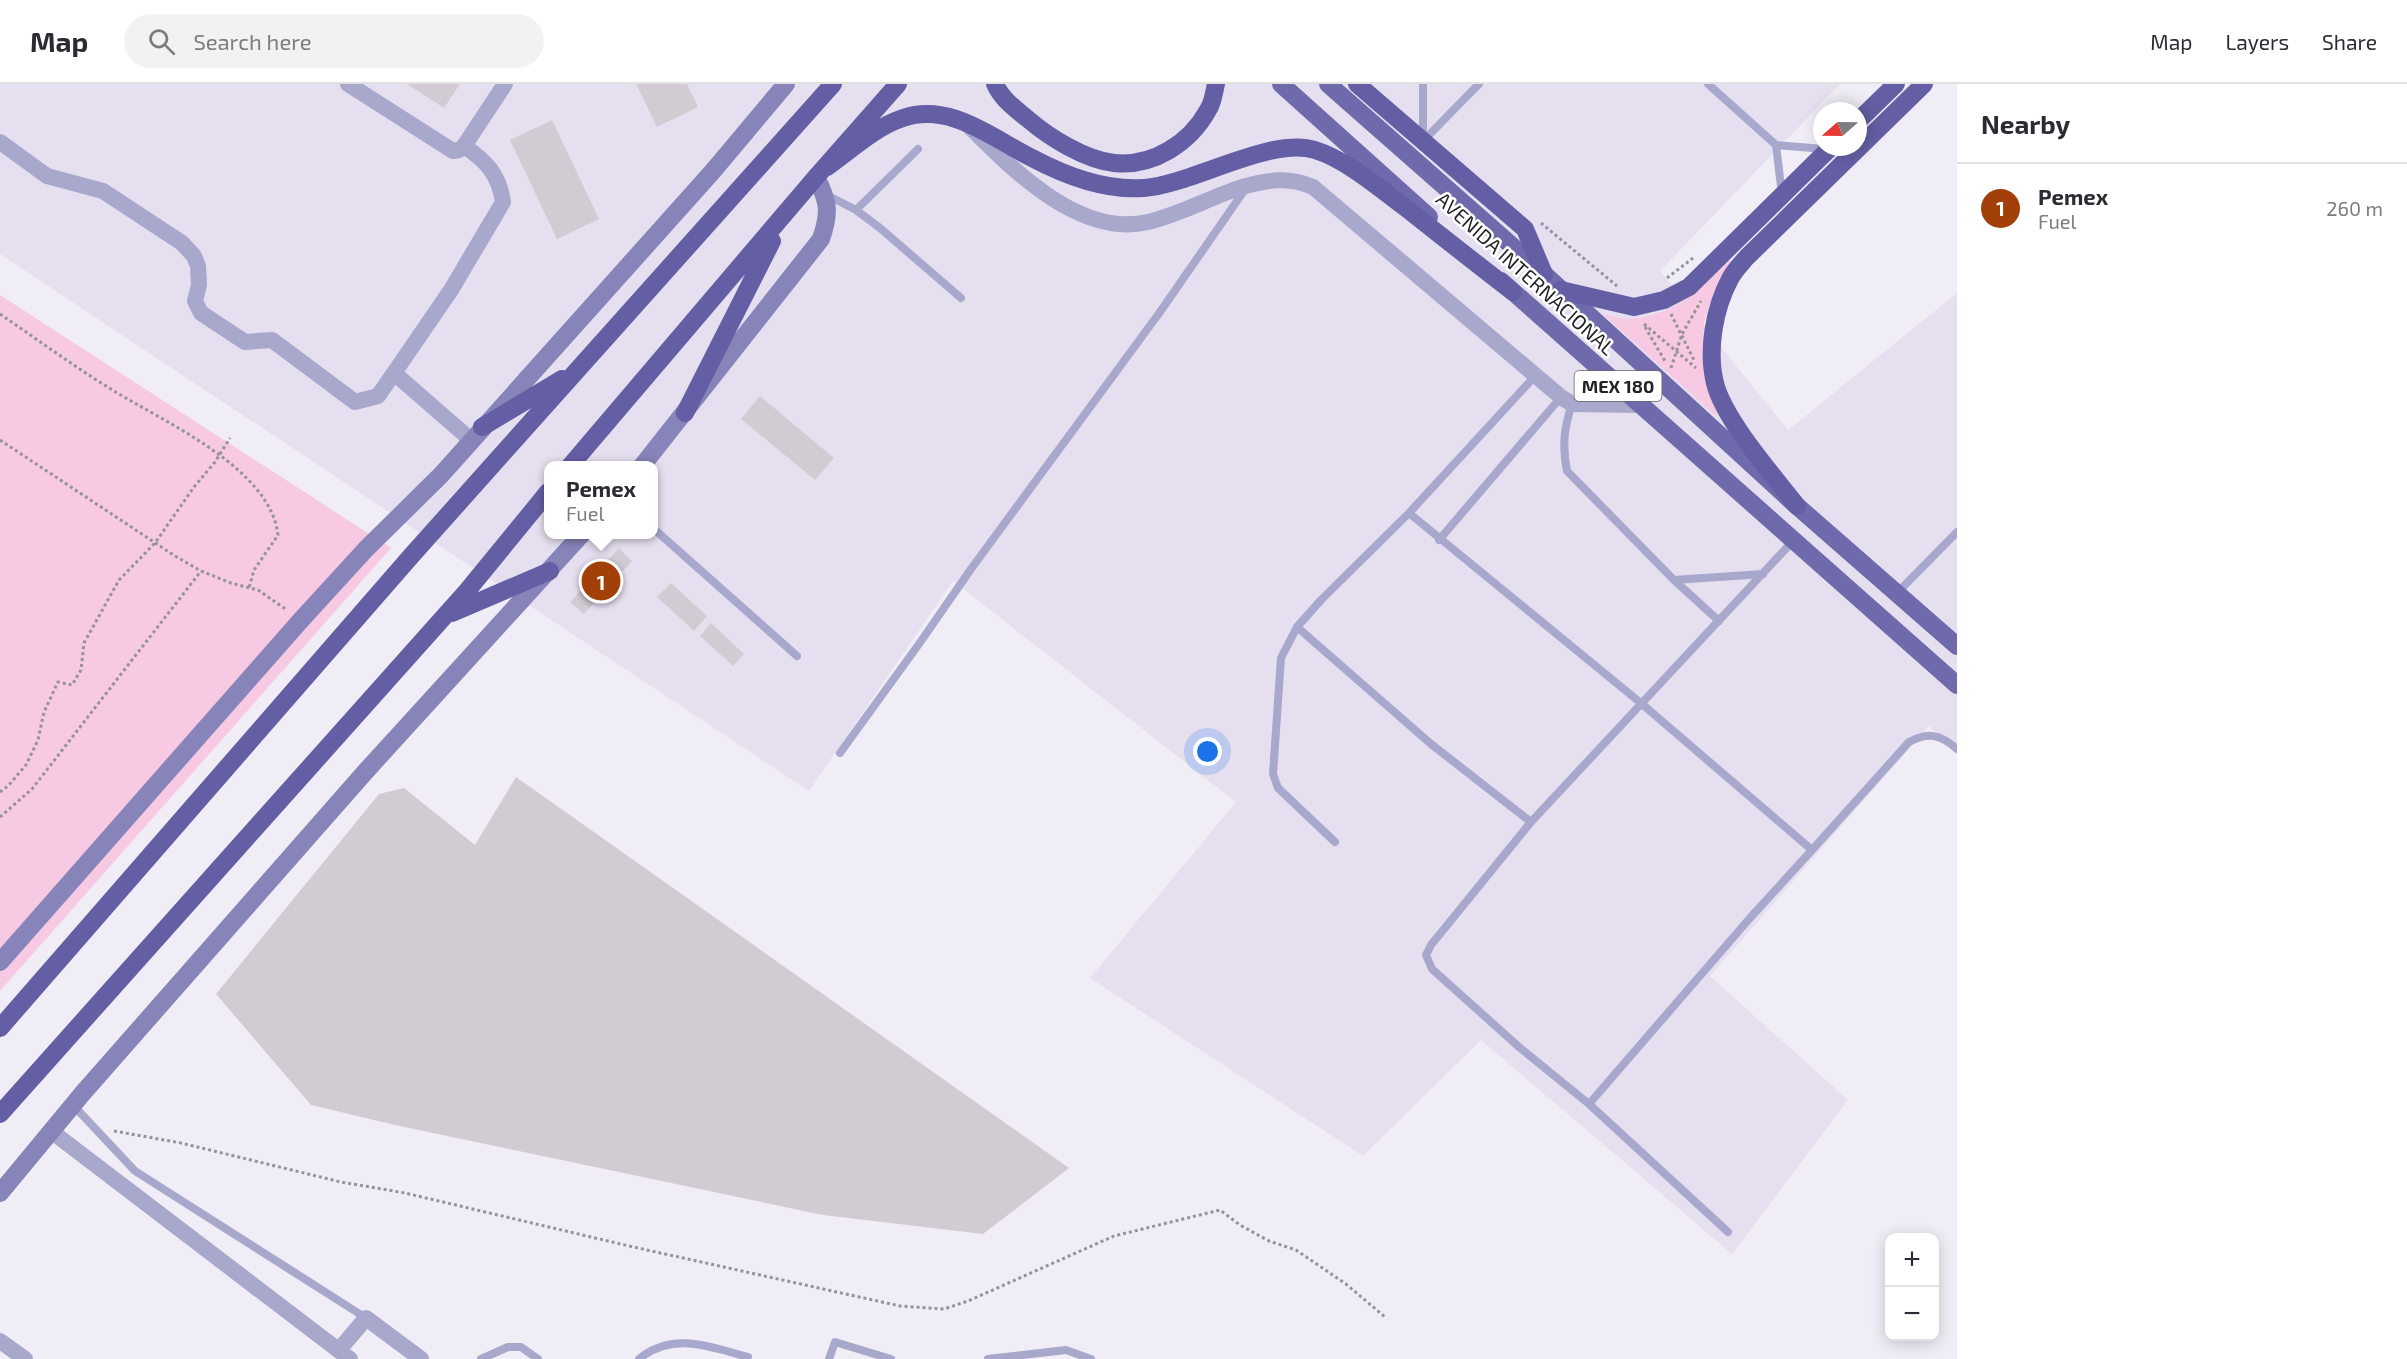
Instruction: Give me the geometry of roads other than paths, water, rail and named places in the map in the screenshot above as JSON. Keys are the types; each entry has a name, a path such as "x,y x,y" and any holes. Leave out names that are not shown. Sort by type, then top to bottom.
{"highway":[{"path":"0,1028 576,370 833,84"},
{"path":"822,179 898,84"},
{"path":"995,84 1000,95 1055,140 1093,157 1114,163 1141,162 1168,152 1196,129 1210,108 1216,84"},
{"path":"1357,84 1525,229 1544,274"},
{"path":"1867,112 1896,84"},
{"path":"1797,506 1744,437 1725,407 1715,384 1712,347 1718,308 1730,278 1747,257 1924,84"},
{"path":"579,461 786,214 822,179 900,119 915,114 933,113 963,120 1059,171 1085,181 1120,188 1145,188 1174,182 1250,156 1293,147 1315,150 1359,172 1513,292"},
{"path":"1561,290 1634,307 1664,300 1689,287 1822,156"},
{"path":"685,413 786,214"},
{"path":"477,434 576,370"},
{"path":"0,1114 445,616 544,498"},
{"path":"445,616 550,571"}],"main road":[{"path":"0,962 301,620 366,549 441,475 713,171 786,84"},
{"name":"AVENIDA INTERNACIONAL","path":"1281,84 1639,405 1957,685"},
{"name":"AVENIDA INTERNACIONAL","path":"1328,84 1544,274 1797,506 1957,646"},
{"path":"645,461 821,239 828,219 822,179"},
{"path":"0,1193 73,1105 366,771 578,539"}],"street":[{"path":"348,84 453,151 464,146 505,84"},
{"path":"963,120 1005,161 1054,199 1080,213 1116,223 1147,222 1218,195 1267,180 1298,180 1313,188 1567,400 1639,405"},
{"path":"0,142 47,176 86,185 110,195 182,243 194,256 198,266 199,285 195,301 201,313 245,342 272,340 355,402 378,396 451,290 502,202 496,174 482,158 464,146"},
{"path":"394,373 477,434"},
{"path":"51,1131 344,1355 366,1318 421,1359"},
{"path":"0,1341 25,1359"}],"lane":[{"path":"1423,84 1423,141"},
{"path":"1708,84 1776,145 1813,147"},
{"path":"1423,141 1475,86"},
{"path":"1776,145 1782,196"},
{"path":"856,210 918,149"},
{"path":"822,179 961,298"},
{"path":"840,753 920,644 971,569 1161,312 1248,186"},
{"path":"1335,842 1278,788 1273,774 1281,658 1297,627 1321,600 1409,513 1536,375"},
{"path":"1439,540 1567,400"},
{"path":"1567,400 1563,451 1567,471 1674,580 1719,621"},
{"path":"1409,513 1439,540 1642,704 1812,850"},
{"path":"1897,593 1957,532"},
{"path":"658,533 797,656"},
{"path":"1728,1232 1588,1104 1519,1047 1432,969 1426,955 1431,945 1531,822 1793,541"},
{"path":"1674,580 1763,573"},
{"path":"1297,627 1431,744 1531,822"},
{"path":"1588,1104 1908,742 1922,735 1935,736 1957,749"},
{"path":"73,1105 135,1171 366,1318"},
{"path":"639,1359 652,1348 693,1342 750,1358"},
{"path":"829,1359 836,1342 891,1359"},
{"path":"481,1359 508,1347 521,1347 538,1359"},
{"path":"988,1359 1066,1350 1091,1359"}],"place":[{"name":"Pemex","path":"601,581"}]}
